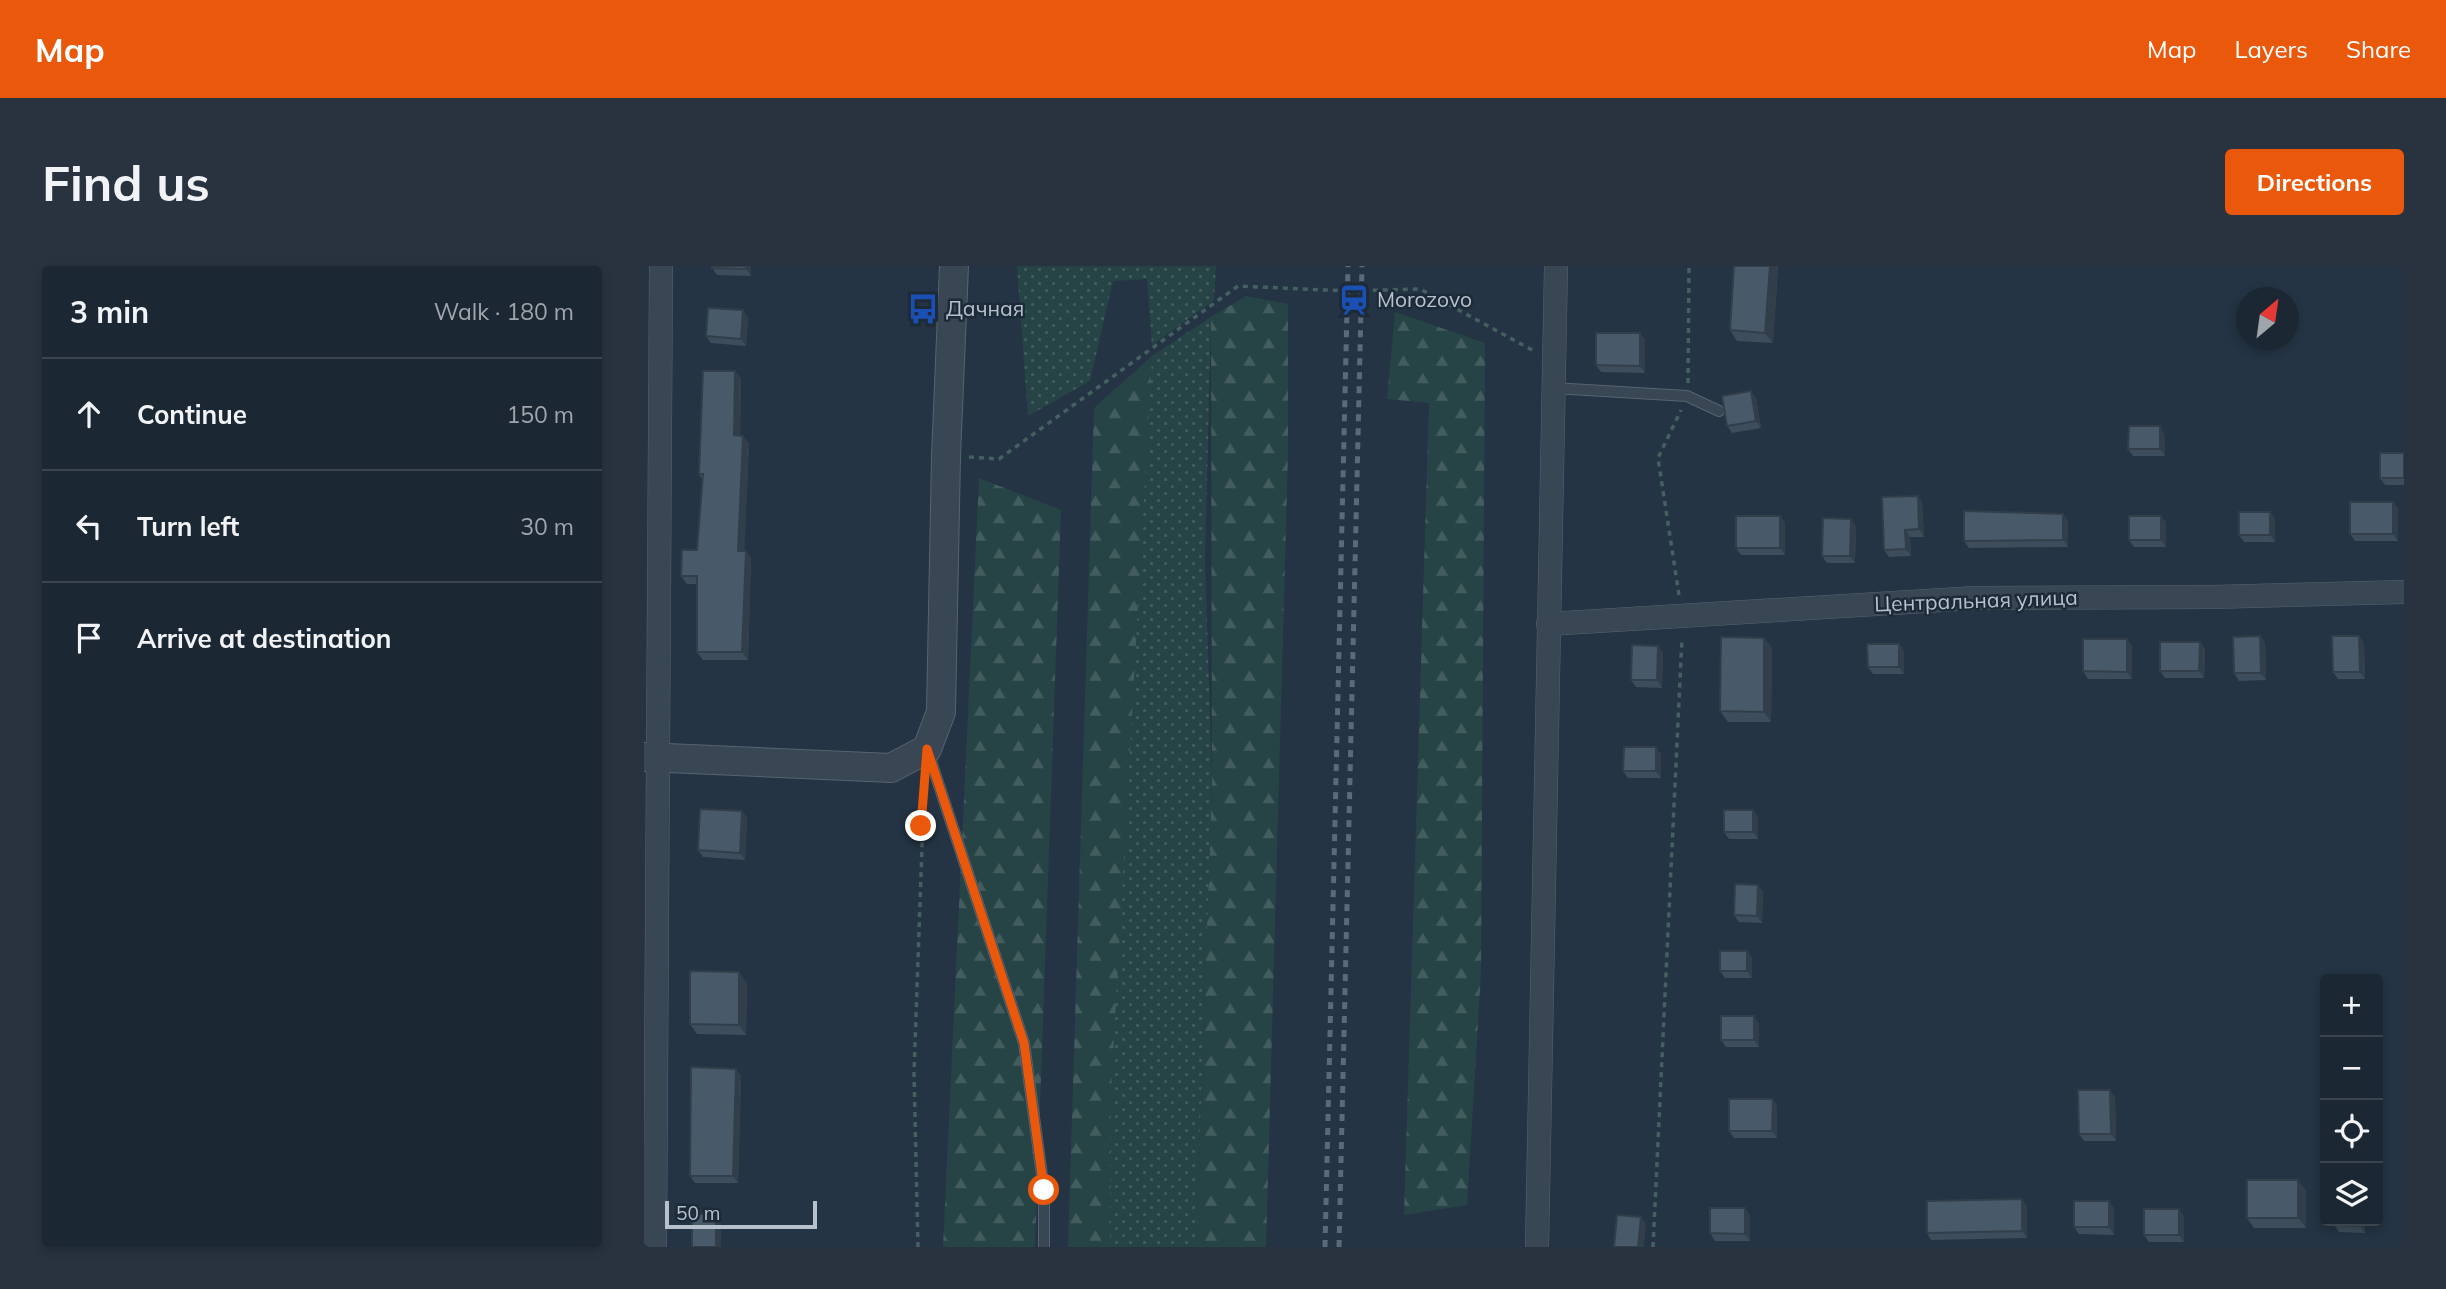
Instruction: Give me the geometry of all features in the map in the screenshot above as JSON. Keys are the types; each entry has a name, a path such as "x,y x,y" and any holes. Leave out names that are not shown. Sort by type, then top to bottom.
{"street":[{"path":"655,1247 651,757 661,266"},
{"path":"651,757 891,768 927,749 941,712 946,456 954,266"},
{"path":"1537,1247 1556,266"},
{"name":"Центральная улица","path":"1548,624 1683,618 1975,598 2212,597 2404,592"}],"lane":[{"path":"1553,388 1688,396 1719,411"},
{"path":"927,749 1024,1043 1044,1190 1044,1247"}],"path":[{"path":"1653,1247 1683,618 1658,458 1688,396 1689,266"},
{"path":"946,456 999,459 1238,286 1348,291 1420,289 1553,361"},
{"path":"918,1247 914,1073 924,788"}],"green space":[{"path":"1017,266 1216,266 1214,300 1152,345 1147,279 1113,281 1090,381 1028,416"},
{"path":"1246,296 1288,304 1288,453 1266,1247 1196,1247 1212,780 1211,317"},
{"path":"1395,312 1485,343 1481,973 1467,1205 1404,1215 1429,403 1387,399"},
{"path":"1211,317 1205,560 1212,780 1196,1247 1110,1247 1111,1091 1152,356"},
{"path":"1152,356 1121,1247 1068,1247 1094,408"},
{"path":"979,478 1061,510 1035,1247 943,1247"}],"building":[{"path":"746,266 746,269 712,268"},
{"path":"1734,266 1770,266 1765,333 1730,330"},
{"path":"708,308 743,310 741,339 706,336"},
{"path":"1596,333 1640,333 1640,366 1596,365"},
{"path":"703,371 735,371 734,435 743,436 738,551 746,551 742,652 697,652 697,576 681,576 682,550 697,550 703,474 699,474"},
{"path":"1751,391 1756,421 1727,426 1722,396"},
{"path":"2129,426 2160,426 2160,449 2128,449"},
{"path":"2380,453 2404,453 2404,478 2380,478"},
{"path":"1918,496 1919,529 1905,530 1906,549 1884,550 1882,497"},
{"path":"2350,502 2393,502 2393,534 2350,534"},
{"path":"1964,511 2063,514 2063,540 1964,541"},
{"path":"2239,512 2270,512 2270,535 2239,535"},
{"path":"1736,516 1780,516 1780,548 1736,548"},
{"path":"2129,516 2161,516 2161,540 2129,540"},
{"path":"1823,518 1851,519 1850,556 1822,556"},
{"path":"2260,636 2261,673 2234,673 2233,637"},
{"path":"2332,636 2359,636 2360,672 2333,672"},
{"path":"1721,637 1764,638 1764,712 1720,711"},
{"path":"2083,639 2127,639 2127,672 2083,671"},
{"path":"2160,642 2200,642 2199,671 2160,671"},
{"path":"1867,644 1899,644 1899,667 1868,667"},
{"path":"1632,645 1658,646 1657,680 1631,680"},
{"path":"1624,747 1656,747 1656,771 1623,771"},
{"path":"700,809 742,811 740,853 698,850"},
{"path":"1724,810 1753,810 1753,832 1724,832"},
{"path":"1735,884 1758,885 1757,916 1734,915"},
{"path":"1720,951 1747,951 1747,971 1720,971"},
{"path":"690,971 739,972 739,1025 690,1024"},
{"path":"1721,1016 1754,1016 1754,1040 1721,1040"},
{"path":"691,1067 736,1069 733,1176 690,1176"},
{"path":"2078,1090 2110,1090 2111,1134 2079,1134"},
{"path":"1729,1099 1773,1099 1772,1131 1729,1131"},
{"path":"2247,1180 2298,1180 2298,1218 2247,1218"},
{"path":"2022,1199 2022,1231 1927,1233 1927,1201"},
{"path":"2074,1201 2109,1201 2109,1227 2074,1227"},
{"path":"1710,1208 1745,1208 1745,1234 1710,1233"},
{"path":"2144,1209 2179,1209 2179,1235 2144,1235"},
{"path":"692,1214 716,1214 716,1247 692,1247"},
{"path":"1617,1215 1641,1217 1638,1247 1614,1247"}],"railway":[{"path":"1325,1247 1348,266"},
{"path":"1339,1247 1362,266"}],"place":[{"name":"Morozovo","path":"1354,300"},
{"name":"Дачная","path":"923,309"}],"route":[{"path":"921,826 927,749 1024,1043 1044,1190"}]}
